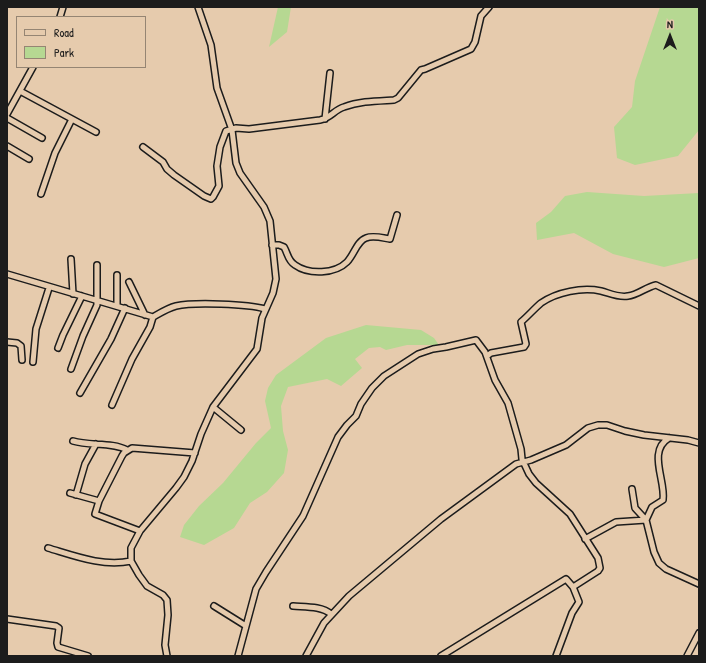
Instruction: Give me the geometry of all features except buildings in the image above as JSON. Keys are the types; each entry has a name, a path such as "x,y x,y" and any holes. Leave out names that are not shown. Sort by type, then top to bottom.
{"street":[{"path":"166,656 168,615 167,600 162,595 146,586 131,561 131,548 140,531 182,480 195,453 200,434 213,407 257,349 262,318 273,293 276,279 271,227 268,215 236,163 232,130 217,88 211,45 198,7"},
{"path":"143,147 163,162 167,169 174,175 204,196 211,199 219,186 217,166 220,147 226,131 326,119 338,109 352,104 394,100 398,98 421,70 470,49 475,42 481,16 489,7"},
{"path":"7,114 32,68"},
{"path":"326,119 330,73"},
{"path":"20,91 96,132"},
{"path":"7,118 42,138"},
{"path":"41,194 54,153 72,119"},
{"path":"7,146 29,159"},
{"path":"272,245 284,247 289,259 300,268 315,271 334,270 348,260 358,244 366,238 377,237 390,240 397,215"},
{"path":"71,259 73,294"},
{"path":"71,370 83,336 98,301 97,265"},
{"path":"7,274 49,288 153,317"},
{"path":"117,275 117,306"},
{"path":"128,282 145,314"},
{"path":"487,356 495,352 524,347 526,344 521,322 545,301 569,292 596,290 625,296 632,295 656,284 699,306"},
{"path":"33,362 36,329 49,288"},
{"path":"58,348 82,296"},
{"path":"112,405 130,364 150,327 153,317 169,308 183,305 255,307 265,309"},
{"path":"80,393 111,339 125,308"},
{"path":"238,656 256,589 303,516 334,444 343,430 356,416 361,404 378,381 390,371 412,357 434,349 446,348 460,343 476,340 487,356 493,376 506,398 521,449 523,462 532,478 570,514 598,558 599,570 573,588"},
{"path":"7,342 17,343 21,346 22,360"},
{"path":"213,407 241,430"},
{"path":"306,656 324,623 349,596 441,519 511,467 566,445 588,428 598,425 607,425 644,435 699,442"},
{"path":"646,520 652,507 663,500 659,468 660,449 662,443 669,438"},
{"path":"73,441 120,447 127,450"},
{"path":"76,495 85,464 96,444"},
{"path":"140,531 97,516 95,512 122,456 127,450 132,448 195,453"},
{"path":"632,489 635,508 646,520 652,547 656,558 662,567 699,584"},
{"path":"70,493 99,501"},
{"path":"585,539 619,521 646,520"},
{"path":"48,548 75,557 111,563 131,561"},
{"path":"441,656 565,580 568,580 573,588 578,602 572,613 556,656"},
{"path":"214,606 246,626"},
{"path":"293,606 318,608 331,614"},
{"path":"7,619 56,626 59,628 57,643 58,647 88,656"},
{"path":"687,656 699,633"}],"green space":[{"path":"278,7 291,7 287,32 269,47"},
{"path":"660,7 699,7 699,130 678,156 635,165 617,158 614,127 632,107 635,81"},
{"path":"587,192 644,196 699,193 699,258 664,267 613,254 574,233 537,240 536,223 551,212 565,196"},
{"path":"366,325 421,330 434,338 439,345 407,345 386,350 380,347 369,348 355,359 362,368 341,386 327,379 288,387 281,406 283,431 288,450 284,473 267,492 250,503 234,528 204,545 180,537 184,525 199,506 223,483 256,443 271,428 265,401 268,388 276,375 326,338"}]}
